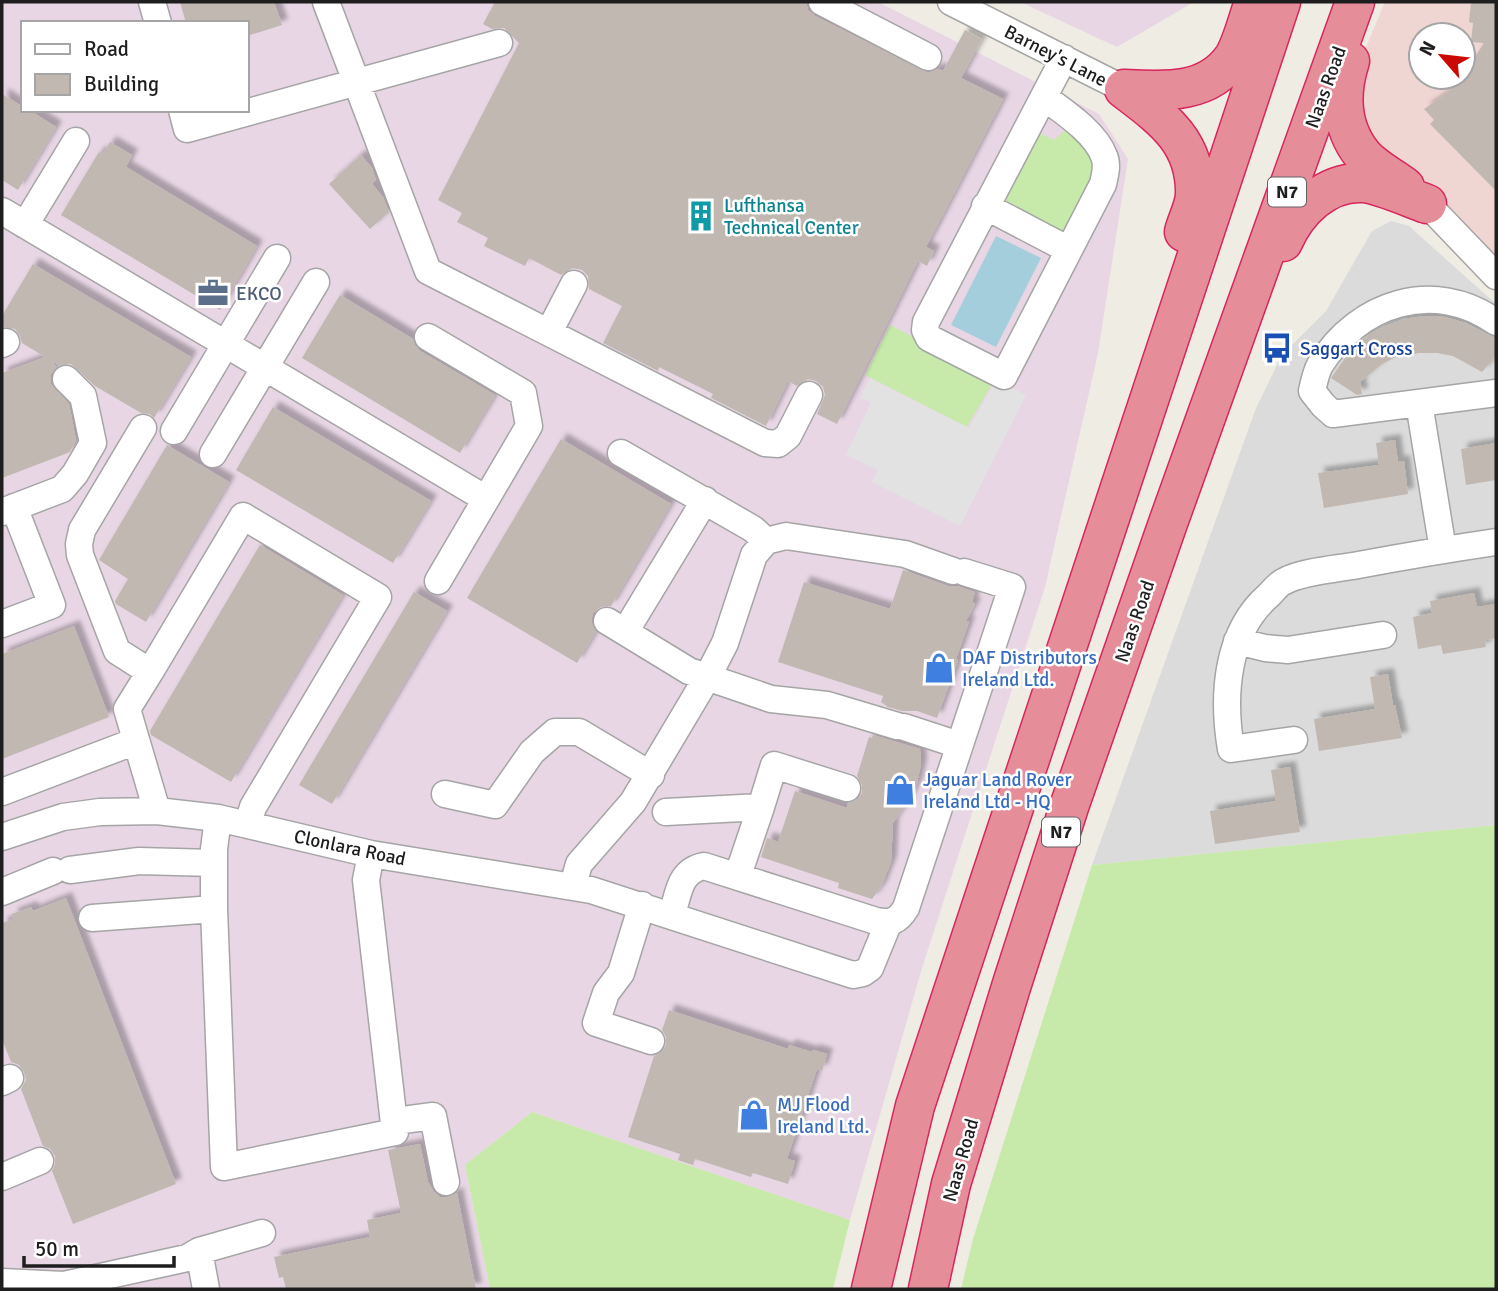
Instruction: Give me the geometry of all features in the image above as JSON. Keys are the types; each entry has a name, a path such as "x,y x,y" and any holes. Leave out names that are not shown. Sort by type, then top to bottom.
{"highway":[{"path":"1124,89 1187,89 1210,80 1233,57 1254,2"},
{"name":"N7","path":"871,1289 915,1106 1281,2"},
{"name":"Naas Road","path":"928,1289 951,1184 1015,974 1084,766 1355,2"},
{"path":"1368,2 1342,84 1345,125 1363,155 1427,204"},
{"name":"N7","path":"1067,654 1109,462 1195,196 1191,165 1172,128 1124,89"},
{"name":"N7","path":"1219,383 1288,230 1315,198 1335,187 1364,183 1427,204"}],"street":[{"path":"152,2 157,21"},
{"path":"326,2 428,271 765,443 778,444 788,436 809,395"},
{"path":"822,2 928,57"},
{"name":"Barney's Lane","path":"951,2 1124,89"},
{"path":"182,112 187,129 499,43"},
{"path":"1044,97 1083,128 1104,155 1107,165 1103,184 1004,376 929,338 925,330 926,322 1064,58"},
{"path":"76,141 10,223 226,345 486,499"},
{"path":"1427,204 1496,276"},
{"path":"985,206 1069,250"},
{"path":"174,431 277,258"},
{"path":"213,454 316,282"},
{"path":"549,332 574,284"},
{"path":"1496,322 1471,308 1434,298 1400,303 1374,312 1345,334 1319,367 1312,391 1333,414 1496,393"},
{"path":"428,337 523,393 529,426 438,581"},
{"path":"2,624 52,605 8,509 62,489 75,474 93,443 83,396 66,379"},
{"path":"1419,403 1443,550"},
{"path":"144,428 82,530 79,544 80,555 117,651 150,672"},
{"path":"573,886 579,864 633,802 708,676 725,643 754,555 766,541 753,529 621,453"},
{"path":"705,500 616,626 689,671 771,699 827,705 959,745"},
{"path":"157,811 127,709 243,516 377,597 253,807 248,824"},
{"name":"Clonlara Road","path":"2,837 63,817 100,812 157,811 218,818 371,853 573,886 672,914 853,975 863,973 870,968 888,924 900,918 906,908 1012,587 905,554 786,536 766,541"},
{"path":"1294,740 1231,749 1226,721 1227,684 1237,641 1246,621 1259,604 1285,580 1325,570 1496,542"},
{"path":"1237,641 1288,650 1382,635"},
{"path":"445,794 495,805 532,752 555,732 579,732 651,775"},
{"path":"2,792 136,741"},
{"path":"738,875 774,765 847,788"},
{"path":"666,812 761,807"},
{"path":"218,818 214,909 224,1167 395,1132 366,880 371,853"},
{"path":"2,891 62,870 139,860 214,863"},
{"path":"672,914 685,875 691,869 704,866 888,924"},
{"path":"642,905 621,973 606,993 596,1023 651,1041"},
{"path":"92,918 214,909"},
{"path":"394,1121 433,1116 446,1182"},
{"path":"2,1177 40,1161"},
{"path":"2,1282 64,1285 187,1258 199,1251 262,1233"},
{"path":"199,1251 206,1289"}],"shaded area":[{"path":"2,2 878,2 1099,114 1128,159 1098,353 1045,587 922,968 850,1220 532,1112 465,1165 490,1289 2,1289"},
{"path":"1020,2 1194,2 1117,47"},
{"path":"1385,2 1496,2 1496,262 1345,125 1366,47"},
{"path":"1391,221 1409,226 1496,304 1496,825 1092,865 1256,408 1282,355 1326,311 1372,231"},
{"path":"870,378 969,428 996,380 1026,395 960,526 872,482 878,470 846,455 871,402 860,398"}],"green space":[{"path":"1069,127 1090,148 1096,173 1065,233 1002,200 1034,131 1054,140"},
{"path":"890,325 985,374 992,384 967,427 865,375"},
{"path":"1496,825 1496,1289 961,1289 973,1239 1092,865"},
{"path":"532,1112 850,1220 833,1289 490,1289 465,1165"}],"water":[{"path":"996,236 1041,258 996,347 951,325"}],"building":[{"path":"180,2 274,2 282,25 248,36 248,21 185,21"},
{"name":"Lufthansa Technical Center","path":"495,2 806,2 808,10 815,16 928,73 938,69 943,71 965,30 982,39 961,78 1003,99 926,247 934,251 927,266 918,261 837,424 817,414 825,395 823,387 816,381 808,379 797,386 788,381 766,426 711,398 713,394 659,367 658,371 603,343 622,306 589,289 588,276 582,270 573,268 561,275 529,258 525,266 484,246 488,238 457,222 462,213 438,200 519,43 504,28 492,29 483,24"},
{"path":"1471,2 1496,2 1496,191 1430,124 1434,120 1424,109 1449,91 1477,91 1477,54 1484,43 1477,42 1477,21 1469,21"},
{"path":"2,94 21,106 21,112 32,112 56,127 18,190 2,180"},
{"path":"110,142 132,155 126,167 257,246 220,310 61,215 99,152 103,154"},
{"path":"361,155 372,168 376,180 372,184 383,197 389,212 370,229 329,184"},
{"path":"33,264 191,357 154,418 95,386 71,364 59,365 53,361 56,367 51,374 51,384 69,404 76,440 70,452 2,478 2,373 45,357 22,343 15,329 2,327 2,316"},
{"path":"340,295 413,339 420,351 495,395 460,453 302,358"},
{"path":"1445,317 1466,323 1496,338 1496,356 1482,372 1453,356 1420,353 1398,356 1382,364 1360,382 1362,394 1357,395 1331,378 1348,354 1364,338 1403,319"},
{"path":"273,407 431,501 393,563 236,470"},
{"path":"561,439 671,504 611,606 600,607 593,613 591,621 596,631 577,663 467,598"},
{"path":"1395,440 1398,462 1404,461 1408,494 1324,508 1318,473 1379,465 1376,443"},
{"path":"1496,443 1496,480 1466,485 1461,449"},
{"path":"167,445 229,482 146,622 116,604 115,601 128,579 99,560"},
{"path":"260,545 343,595 231,782 151,735 150,731"},
{"path":"903,570 948,586 975,592 972,602 975,604 966,621 969,622 956,659 958,660 937,718 917,711 888,707 881,702 883,696 778,662 804,582 890,609"},
{"path":"414,592 447,611 332,804 299,785"},
{"path":"1474,593 1477,607 1496,604 1496,638 1485,640 1486,647 1443,654 1441,645 1418,649 1413,617 1432,613 1430,601"},
{"path":"74,626 109,717 2,759 2,654"},
{"path":"1388,674 1402,738 1319,751 1314,719 1375,709 1370,677"},
{"path":"873,735 920,749 921,764 917,783 909,800 893,823 891,862 881,887 872,899 838,888 839,883 761,857 767,838 778,842 795,791 847,808 848,803 858,799 862,793 862,785 857,776 869,737 872,738"},
{"path":"1290,767 1300,832 1215,844 1210,811 1276,801 1271,770"},
{"path":"66,898 176,1184 73,1224 52,1171 55,1156 50,1149 43,1146 21,1089 26,1080 24,1072 19,1065 11,1062 2,1039 2,923 13,919 12,914 31,907 33,911"},
{"path":"669,1010 788,1049 789,1045 827,1054 822,1071 817,1069 787,1159 795,1161 788,1184 753,1173 751,1177 695,1159 693,1165 678,1160 680,1154 628,1137 654,1056 662,1052 666,1045 662,1030"},
{"path":"420,1144 428,1182 434,1192 440,1197 457,1193 476,1289 286,1289 283,1277 279,1278 274,1257 370,1237 367,1220 401,1213 388,1150"}],"place":[{"name":"Lufthansa Technical Center","path":"701,216"},
{"name":"EKCO","path":"213,293"},
{"name":"Saggart Cross","path":"1277,348"},
{"name":"DAF Distributors Ireland Ltd.","path":"939,668"},
{"name":"Jaguar Land Rover Ireland Ltd - HQ","path":"900,790"},
{"name":"MJ Flood Ireland Ltd.","path":"754,1115"}]}
